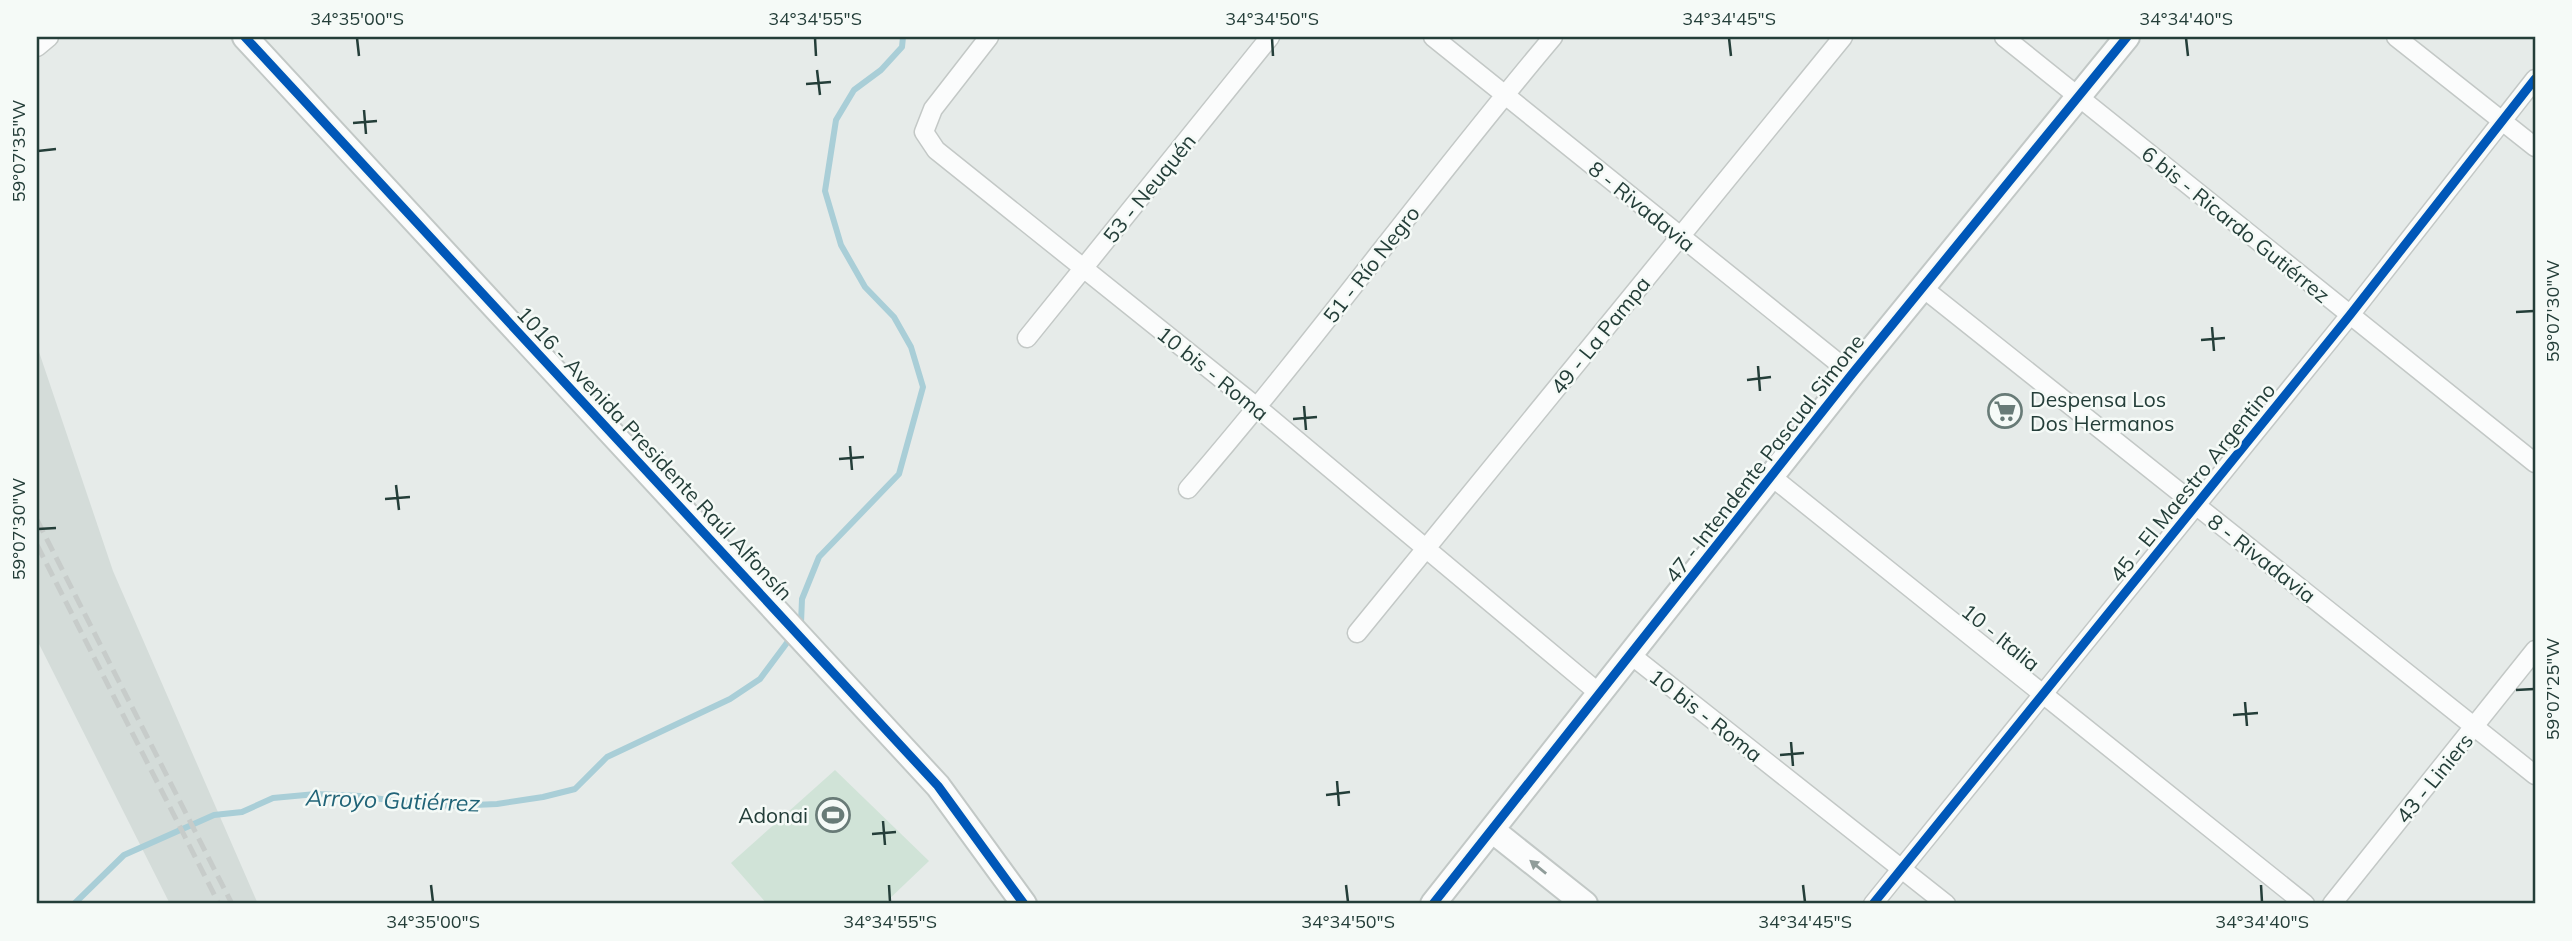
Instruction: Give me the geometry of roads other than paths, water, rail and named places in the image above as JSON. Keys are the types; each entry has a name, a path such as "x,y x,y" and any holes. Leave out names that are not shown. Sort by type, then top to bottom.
{"street":[{"path":"37,47 48,37"},
{"name":"1016 - Avenida Presidente Raúl Alfonsín","path":"245,37 938,786 1024,904"},
{"name":"10 bis - Roma","path":"989,37 933,109 924,132 936,150 1258,408 1600,694"},
{"name":"53 - Neuquén","path":"1027,338 1270,37"},
{"name":"8 - Rivadavia","path":"1433,37 1852,374"},
{"name":"51 - Río Negro","path":"1188,489 1258,408 1504,94 1553,37"},
{"name":"49 - La Pampa","path":"1357,633 1843,37"},
{"name":"6 bis - Ricardo Gutiérrez","path":"2004,37 2535,463"},
{"name":"47 - Intendente Pascual Simone","path":"1433,904 1852,374 2127,37"},
{"path":"2396,37 2535,147"},
{"name":"45 - El Maestro Argentino","path":"1873,904 2350,315 2535,79"},
{"name":"8 - Rivadavia","path":"1923,288 2535,775"},
{"name":"10 - Italia","path":"1772,477 2305,904"},
{"name":"43 - Liniers","path":"2332,904 2535,650"},
{"name":"10 bis - Roma","path":"1631,655 1946,904"},
{"path":"1492,830 1585,904"}],"waterway":[{"name":"Arroyo Gutiérrez","path":"798,627 801,623 802,599 819,557 899,474 923,387 911,347 894,317 865,287 841,245 825,191 836,120 854,90 881,70 902,47 903,37"},
{"name":"Arroyo Gutiérrez","path":"74,904 124,855 214,815 242,812 273,798 316,794 451,806 497,804 575,789 607,757 730,699 760,679 792,636"}],"railway":[{"path":"37,520 232,904"},
{"path":"37,545 219,904"}],"place":[{"name":"Despensa Los Dos Hermanos","path":"2005,411"},
{"name":"Adonai","path":"833,815"}]}
